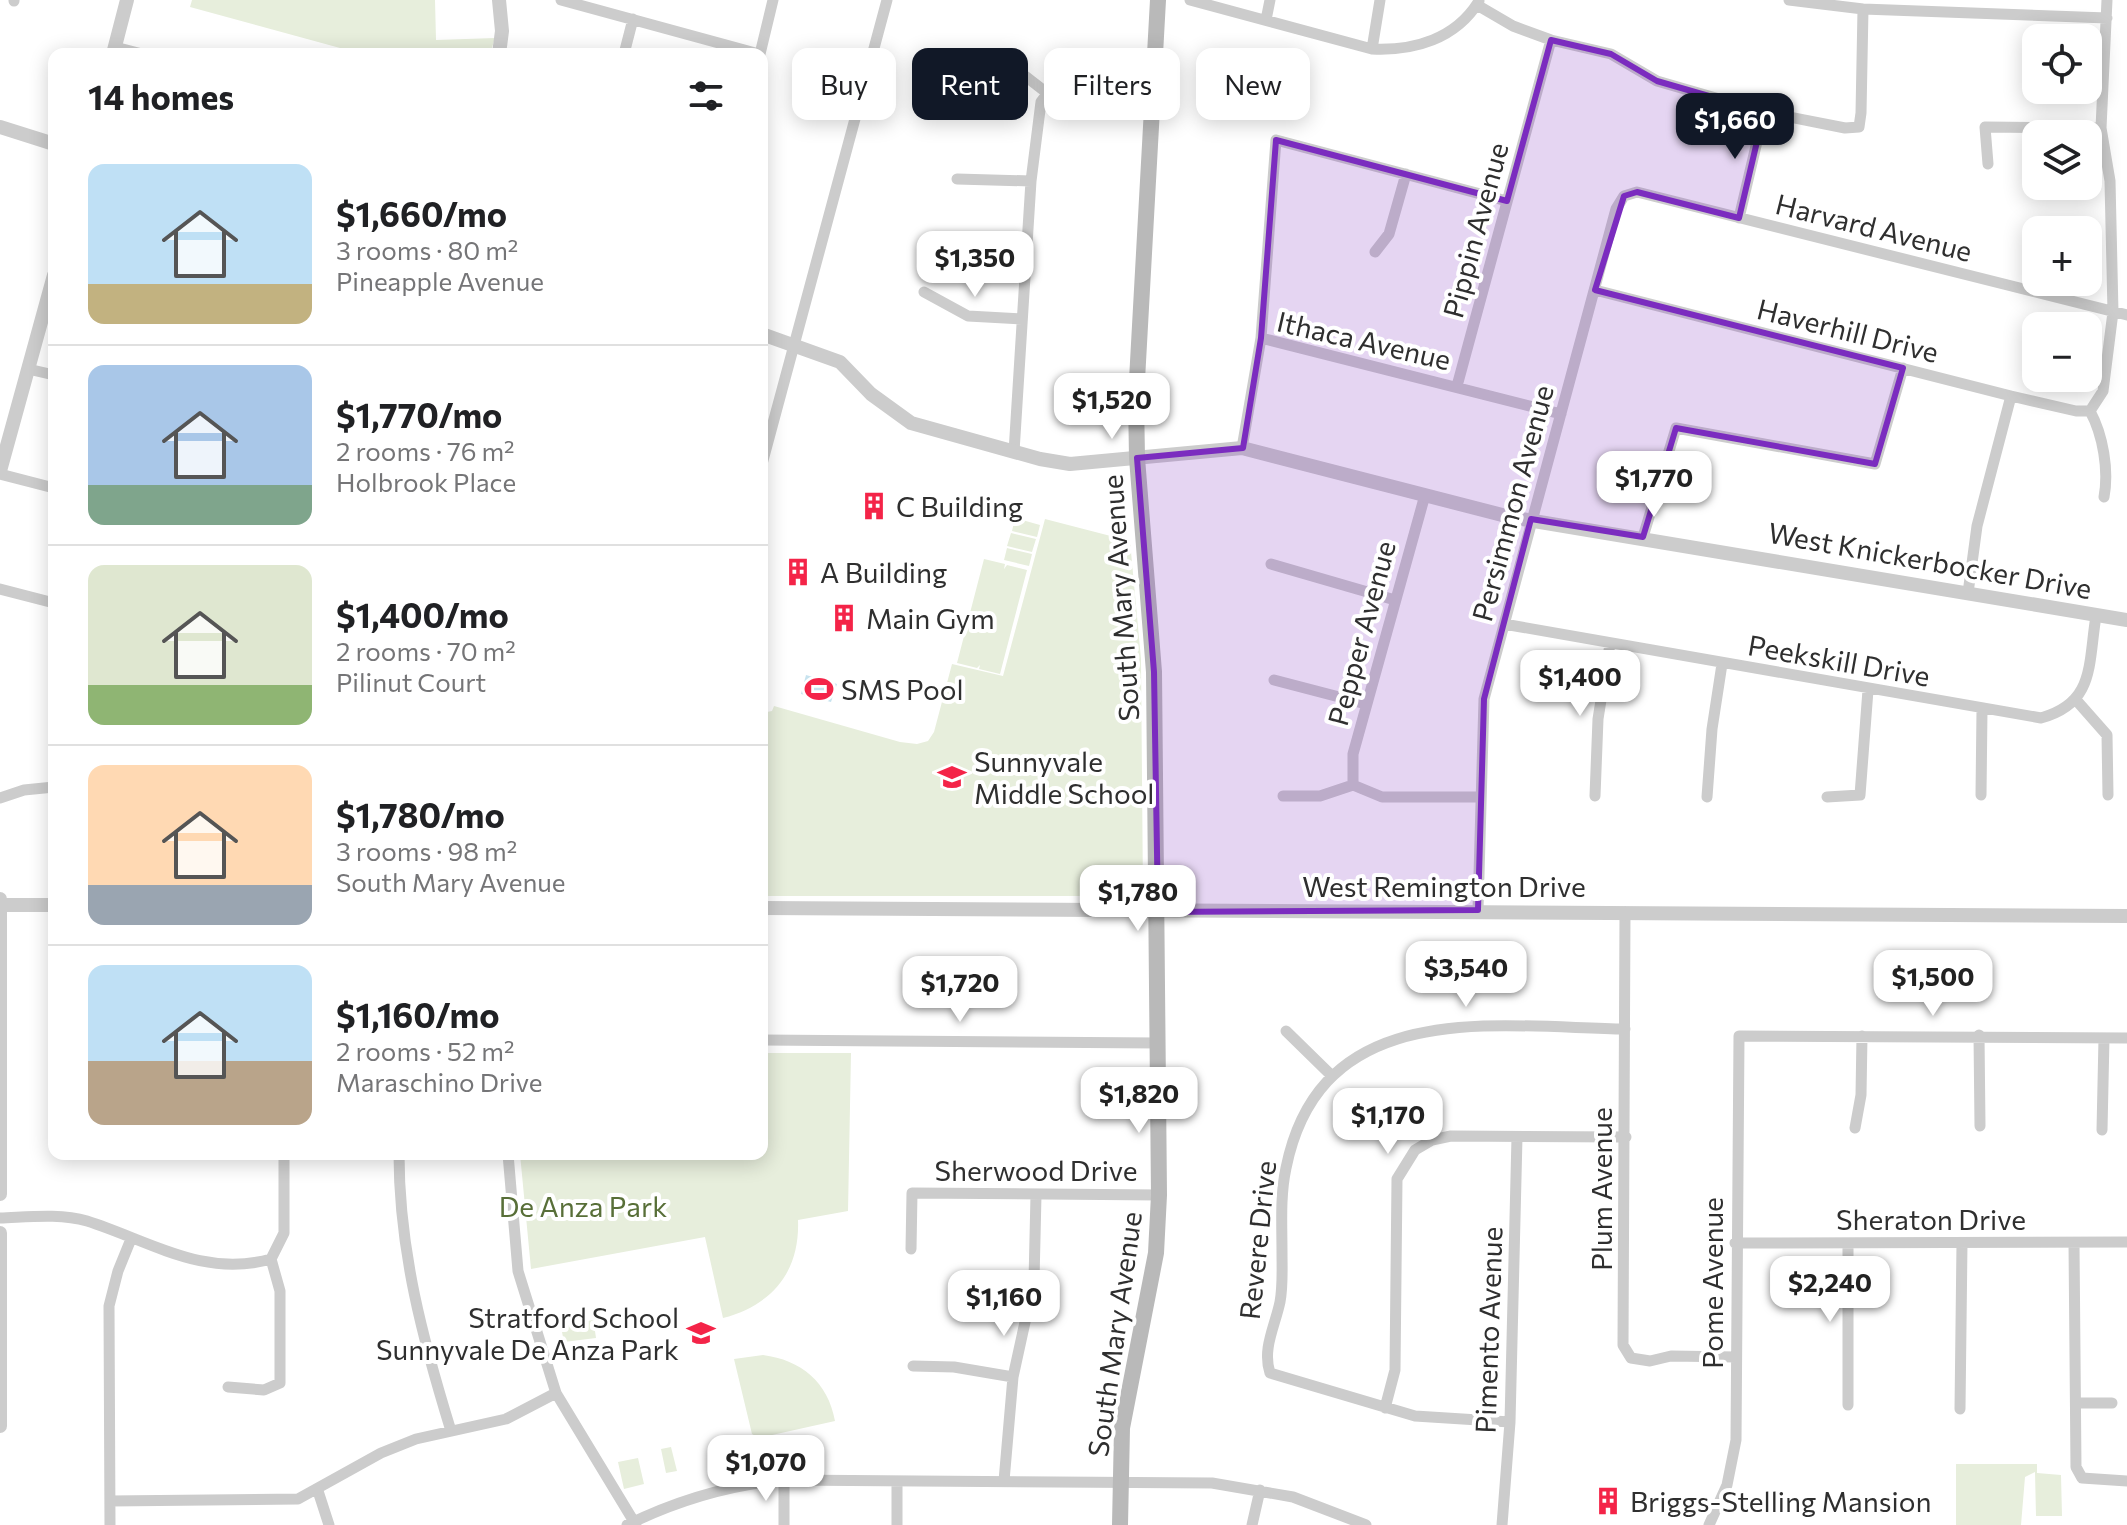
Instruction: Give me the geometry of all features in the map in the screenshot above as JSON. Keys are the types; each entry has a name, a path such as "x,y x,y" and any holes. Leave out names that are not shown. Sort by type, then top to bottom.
{"main road":[{"name":"South Mary Avenue","path":"1156,48 1158,0"},
{"name":"South Mary Avenue","path":"1120,1525 1122,1428 1156,1253 1159,1195 1154,672 1137,458 1138,322 1151,120"}],"street":[{"path":"115,48 127,0"},
{"path":"499,0 499,48"},
{"path":"561,0 738,48"},
{"path":"761,48 773,0"},
{"path":"768,441 887,0"},
{"path":"1190,0 1372,49 1398,50 1440,37 1478,2 1513,26 1551,40 1611,54 1657,81 1764,112 1845,128 1859,127 1863,9"},
{"path":"1266,20 1270,0"},
{"path":"1372,49 1380,0"},
{"path":"1789,0 1863,9 2107,18"},
{"path":"2101,120 2107,0"},
{"path":"626,48 633,19"},
{"name":"Pippin Avenue","path":"1457,386 1551,40"},
{"path":"1028,78 1044,91"},
{"path":"1014,452 1031,181 1037,115 1044,100"},
{"path":"1739,218 1764,112"},
{"path":"1988,164 1985,127 2022,127"},
{"path":"2,132 48,143"},
{"path":"2102,134 2110,181 2113,312 2103,391 2090,411 2098,425 2107,480 2104,497"},
{"path":"1261,338 1276,140 1507,201"},
{"path":"1375,252 1389,234 1406,174"},
{"path":"957,179 1031,181"},
{"name":"Harvard Avenue","path":"1616,209 1624,196 1637,192 2127,315"},
{"name":"Persimmon Avenue","path":"1478,910 1484,699 1616,209"},
{"name":"Haverhill Drive","path":"1595,290 2011,396 2076,411 2090,411"},
{"path":"924,292 968,316 1022,319"},
{"path":"48,297 0,472 48,486"},
{"name":"West Knickerbocker Drive","path":"768,336 794,342 840,362 871,394 911,423 1070,464 1242,448 1531,519 2127,620"},
{"name":"Ithaca Avenue","path":"1242,448 1261,338 1561,414"},
{"path":"1643,537 1676,428 1875,464 1903,368"},
{"path":"28,369 48,374"},
{"path":"1968,593 1977,526 2011,396"},
{"name":"Pepper Avenue","path":"1353,785 1353,754 1425,495"},
{"path":"1271,564 1395,600"},
{"path":"0,589 48,601"},
{"path":"2096,616 2086,677 2077,701 2107,735 2108,795"},
{"name":"Peekskill Drive","path":"1504,624 2041,718 2063,712 2077,701"},
{"path":"1595,796 1598,719 1610,644"},
{"path":"1707,797 1712,729 1722,664"},
{"path":"1274,680 1366,704"},
{"path":"1827,797 1860,795 1868,690"},
{"path":"1981,795 1982,710"},
{"path":"1283,796 1320,796 1353,785 1382,797 1481,797"},
{"path":"0,798 24,790 48,788"},
{"path":"0,1194 0,903 48,905"},
{"name":"West Remington Drive","path":"768,908 2127,916"},
{"name":"Plum Avenue","path":"1625,912 1623,1345 1626,1352 1640,1361 1682,1356 1736,1357"},
{"name":"Revere Drive","path":"1385,1408 1284,1380 1270,1373 1266,1361 1281,1298 1282,1188 1299,1126 1332,1076 1380,1043 1434,1028 1625,1029"},
{"path":"1286,1031 1332,1076"},
{"path":"1979,1035 1980,1126"},
{"name":"Pome Avenue","path":"1709,1525 1732,1465 1739,1036 1862,1036"},
{"path":"1855,1128 1861,1095 1862,1036 2127,1038"},
{"path":"2102,1130 2104,1038"},
{"path":"768,1040 1158,1043"},
{"path":"1510,1422 1425,1418 1385,1408 1395,1370 1395,1191 1402,1167 1415,1150 1432,1140 1451,1136 1626,1137"},
{"name":"Pimento Avenue","path":"1502,1525 1510,1422 1517,1137"},
{"path":"228,1387 264,1390 280,1383 280,1291 271,1259 284,1233 284,1160"},
{"path":"399,1160 407,1263 420,1329 451,1431"},
{"path":"509,1160 518,1271 556,1393 632,1524 718,1489 784,1480 1212,1483 1260,1490 1326,1507 1366,1525"},
{"name":"Sherwood Drive","path":"911,1249 912,1193 1159,1195"},
{"path":"1004,1481 1013,1377 1034,1281 1036,1195"},
{"path":"0,1218 72,1218 204,1264 246,1266 271,1259"},
{"path":"0,1233 0,1426"},
{"path":"110,1525 109,1306 131,1239"},
{"name":"Sheraton Drive","path":"1735,1243 2127,1242"},
{"path":"1848,1243 1848,1405"},
{"path":"1960,1409 1962,1243"},
{"path":"2074,1243 2076,1467 2082,1478 2127,1481"},
{"path":"913,1366 954,1367 1013,1377"},
{"path":"110,1501 298,1499 318,1491 381,1453 451,1431 506,1419 556,1393"},
{"path":"2076,1403 2112,1403"},
{"path":"784,1480 784,1525"},
{"path":"897,1481 897,1525"},
{"path":"1252,1525 1260,1490"},
{"path":"318,1491 329,1525"}],"highlighted area":[{"path":"1551,40 1611,54 1657,81 1764,112 1739,218 1637,192 1624,196 1595,290 1903,368 1880,451 1875,464 1857,463 1676,428 1643,537 1531,519 1484,699 1478,910 1158,912 1154,672 1137,458 1243,448 1261,338 1276,140 1507,201"}],"green space":[{"path":"192,0 435,0 436,40 495,38 492,48 340,48 190,7"},
{"path":"1015,518 1040,525 1037,537 1012,531"},
{"path":"1045,519 1130,541 1141,659 1143,896 768,896 768,712 774,706 900,742 917,744 928,741 934,732 952,664 1003,676"},
{"path":"1011,533 1036,539 1032,552 1007,546"},
{"path":"1007,548 1032,554 1029,566 1004,560"},
{"path":"984,559 1005,564 1004,569 1007,565 1027,570 1000,674 979,669 980,665 977,668 957,663"},
{"name":"De Anza Park","path":"768,1053 851,1053 848,1211 798,1220 794,1255 788,1270 780,1284 756,1305 723,1318 705,1237 531,1269 521,1160 768,1160"},
{"path":"597,1319 600,1330 595,1331 596,1338 564,1342 561,1327"},
{"path":"763,1355 789,1362 811,1375 826,1395 835,1421 759,1438 752,1434 734,1359"},
{"path":"671,1447 677,1471 666,1473 661,1449"},
{"path":"638,1458 644,1484 624,1489 618,1462"},
{"path":"1956,1464 2037,1464 2037,1473 2061,1475 2062,1516 2036,1516 2035,1472 2025,1477 2021,1525 1956,1525"}],"water":[{"name":"SMS Pool","path":"806,675 837,684 831,702 801,694"}],"place":[{"name":"C Building","path":"874,506"},
{"name":"A Building","path":"798,572"},
{"name":"Main Gym","path":"844,618"},
{"name":"SMS Pool","path":"819,689"},
{"name":"Sunnyvale Middle School","path":"952,777"},
{"name":"Stratford School Sunnyvale De Anza Park","path":"701,1333"},
{"name":"Briggs-Stelling Mansion","path":"1608,1501"}]}
